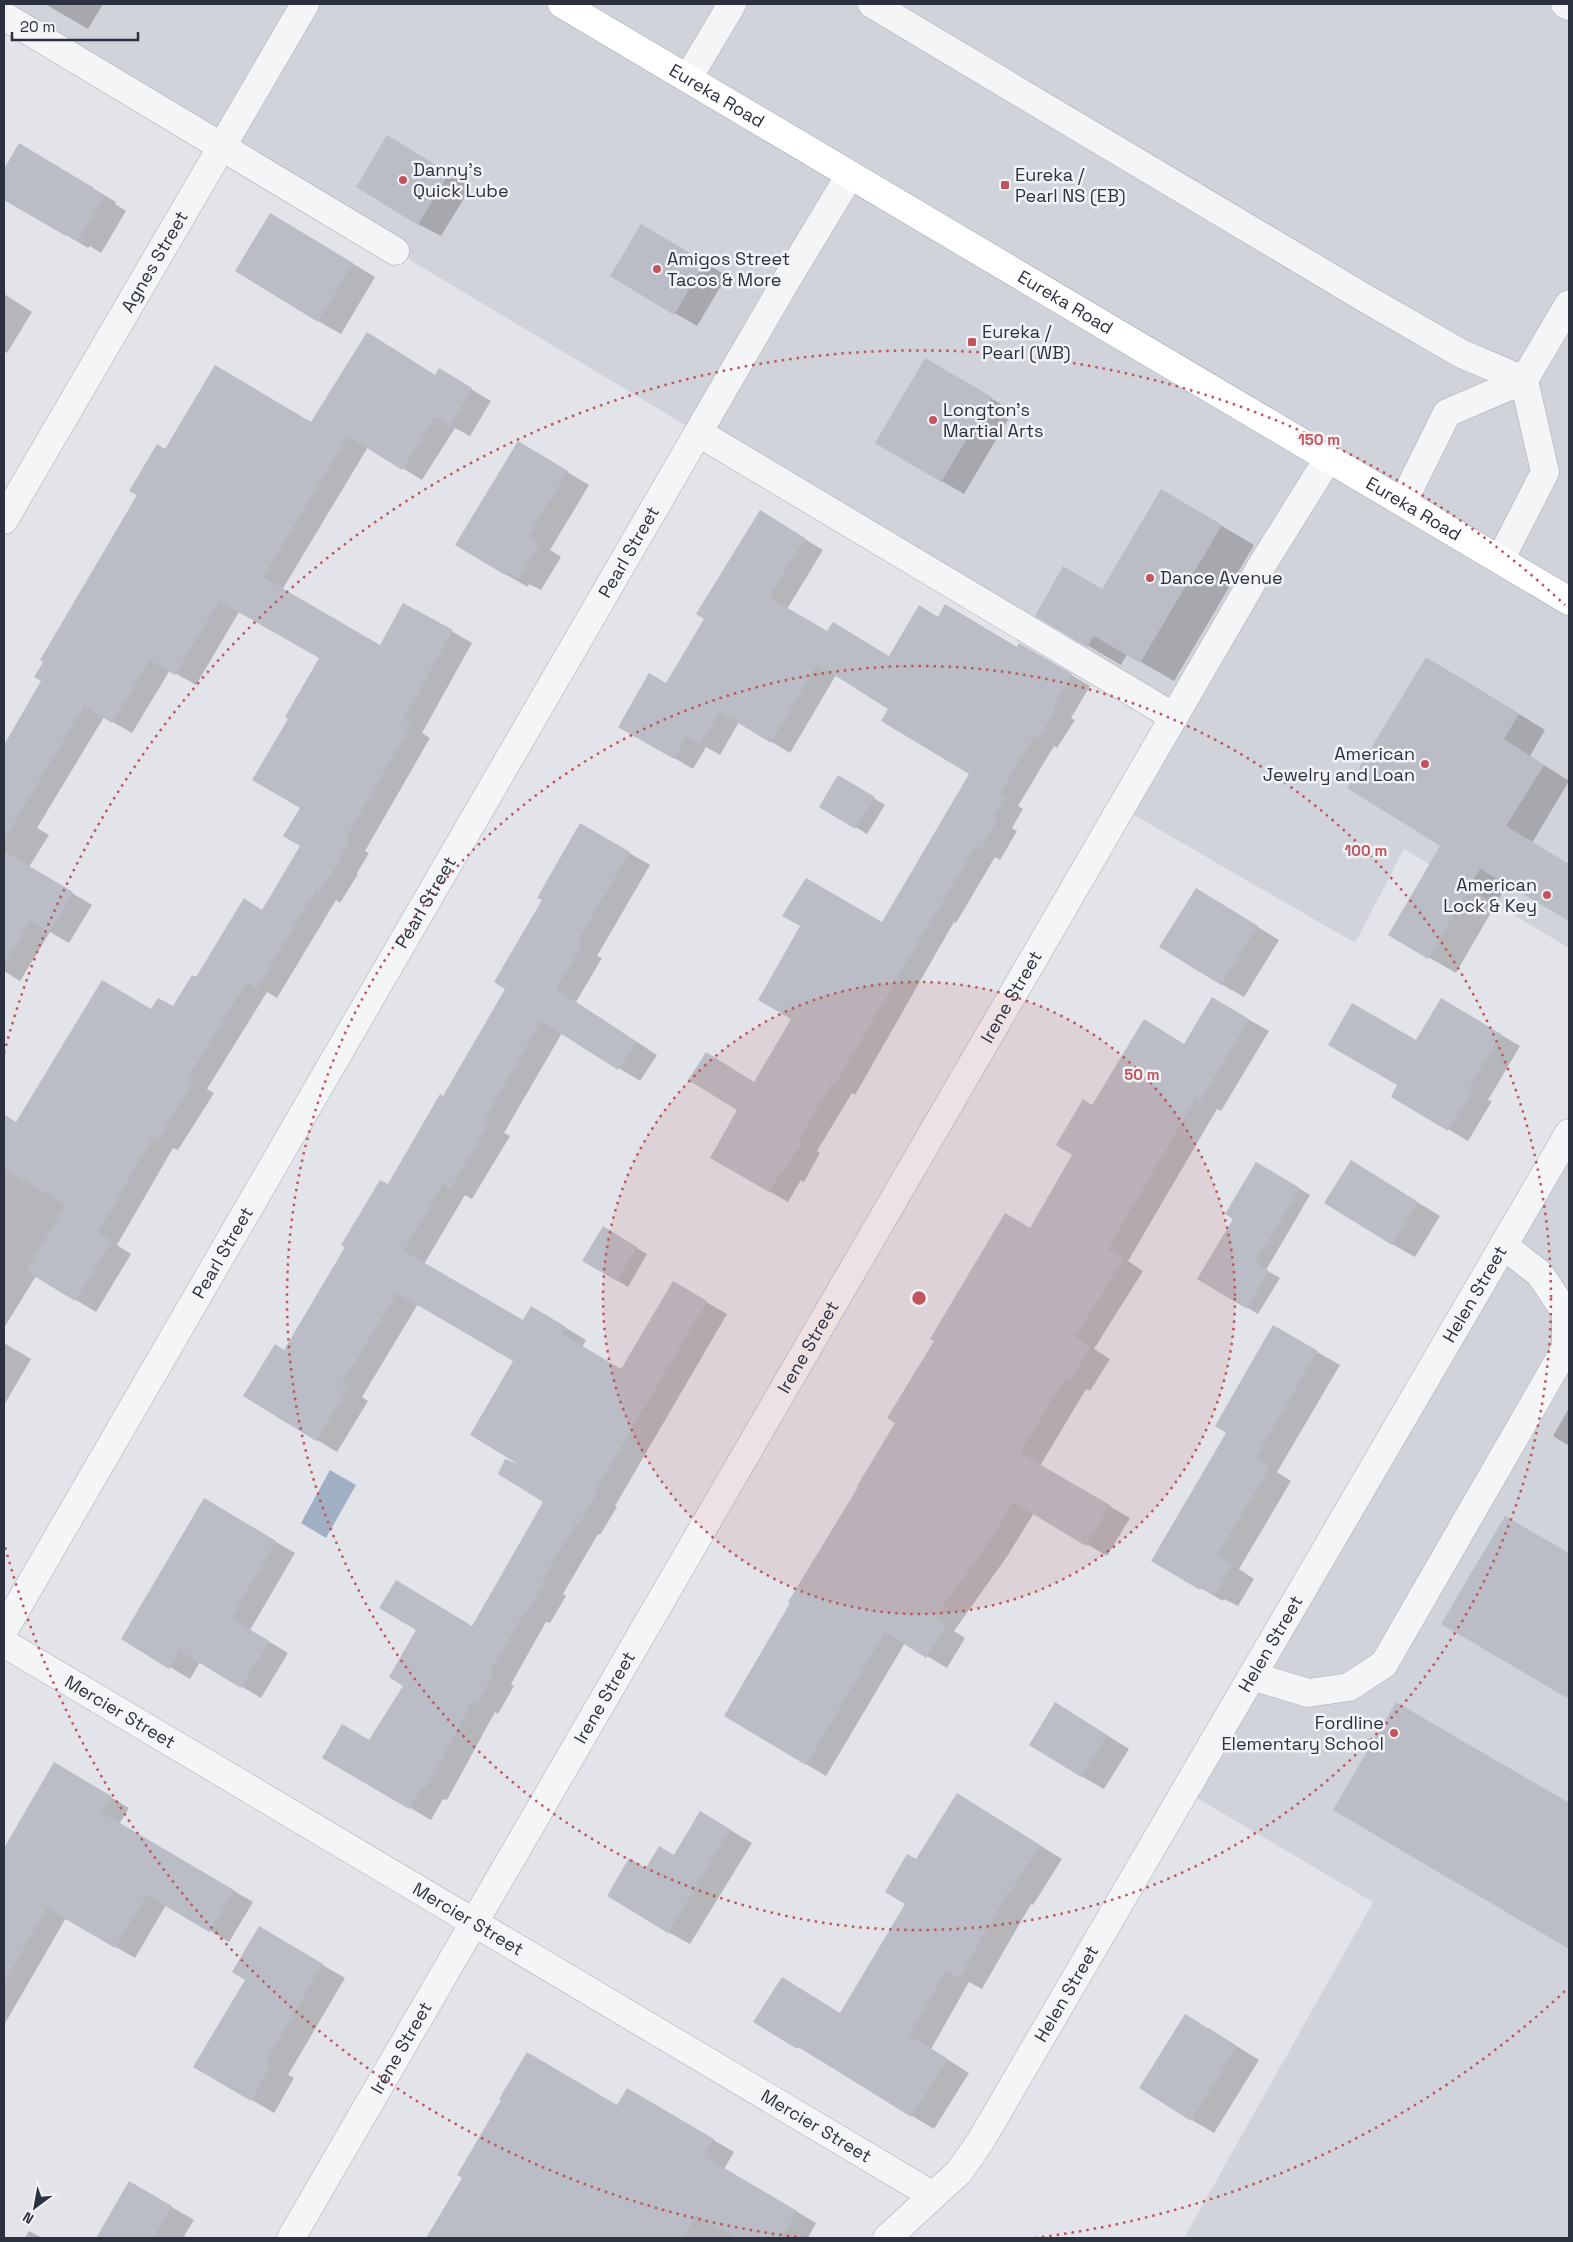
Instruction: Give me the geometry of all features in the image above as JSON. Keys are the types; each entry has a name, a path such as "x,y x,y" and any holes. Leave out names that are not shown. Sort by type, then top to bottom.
{"main road":[{"name":"Eureka Road","path":"562,4 1569,601"}],"street":[{"name":"Agnes Street","path":"4,520 305,4"},
{"path":"688,78 732,4"},
{"path":"872,4 1363,297 1462,354 1524,380"},
{"path":"1565,4 1569,6"},
{"path":"4,16 395,251"},
{"name":"Pearl Street","path":"4,1630 850,175"},
{"path":"1402,502 1446,413 1524,380 1569,304"},
{"path":"1500,560 1545,472 1524,380"},
{"path":"699,433 1174,717"},
{"name":"Irene Street","path":"291,2238 476,1924 1262,565 1328,459"},
{"name":"Helen Street","path":"887,2238 959,2172 980,2142 1569,1133"},
{"path":"1252,1676 1308,1693 1349,1687 1384,1664 1566,1348 1566,1313 1540,1274 1503,1245"},
{"name":"Mercier Street","path":"4,1644 932,2195"}],"shaded area":[{"path":"4,4 1569,4 1569,948 1404,849 1355,943 1122,808 1174,718 395,251"},
{"name":"Fordline Elementary School","path":"1569,1132 1569,2238 1184,2238 1373,1902 1185,1791"}],"water":[{"path":"330,1470 356,1485 326,1538 301,1523"}],"building":[{"name":"Danny's Quick Lube","path":"387,135 449,173 418,225 356,187"},
{"path":"19,143 94,188 93,190 104,197 78,241 4,200 4,169"},
{"path":"270,213 353,263 318,322 235,271"},
{"name":"Amigos Street Tacos & More","path":"641,224 705,262 674,315 610,276"},
{"path":"367,332 435,375 439,368 472,388 450,426 435,417 402,470 348,436 263,577 380,645 403,603 453,630 403,720 411,725 346,838 350,841 339,861 320,892 316,890 257,988 247,982 188,1077 194,1080 158,1140 153,1137 98,1233 112,1241 75,1301 26,1271 66,1205 4,1169 4,1114 16,1122 102,980 151,1009 158,998 173,1006 192,975 196,977 244,898 262,910 300,846 283,836 300,808 252,780 288,719 285,717 319,658 219,601 175,675 150,660 112,723 84,706 4,840 4,745 41,681 34,677 43,662 40,660 137,495 129,491 157,444 165,449 215,365 311,422"},
{"name":"Longton's Martial Arts","path":"925,358 992,397 941,482 875,443"},
{"path":"518,441 568,471 528,536 540,543 518,579 507,572 505,575 455,545"},
{"name":"Dance Avenue","path":"1161,489 1222,525 1140,663 1094,636 1087,647 1035,616 1063,566 1102,589"},
{"path":"760,510 805,538 769,597 827,631 833,622 889,656 919,605 938,617 945,604 1017,647 1019,643 1072,674 1053,706 1056,708 1038,739 1034,736 1000,794 1005,797 994,816 999,819 980,850 975,847 835,1085 832,1083 799,1139 802,1142 784,1172 782,1170 769,1192 710,1158 737,1110 688,1080 706,1052 754,1082 791,1019 758,1000 800,926 782,916 806,878 882,922 969,774 881,721 888,709 817,664 771,743 720,712 700,745 686,737 674,759 618,727 649,673 666,683 704,619 696,614"},
{"path":"1426,657 1519,714 1504,739 1544,765 1506,826 1569,864 1569,921 1480,869 1428,959 1388,935 1440,846 1347,788"},
{"path":"838,775 875,797 855,829 819,807"},
{"path":"580,823 630,852 577,942 582,945 556,989 637,1042 618,1070 541,1021 484,1120 489,1123 451,1188 443,1184 404,1251 523,1320 531,1306 566,1327 562,1334 621,1369 673,1281 707,1301 594,1493 597,1494 579,1524 576,1523 542,1581 545,1583 528,1612 525,1611 491,1671 494,1673 477,1703 473,1701 425,1789 422,1787 409,1809 322,1758 342,1724 369,1740 403,1686 389,1677 416,1630 379,1608 396,1580 472,1626 543,1502 498,1474 505,1459 518,1464 470,1435 513,1361 397,1293 341,1385 348,1388 316,1441 243,1396 275,1344 284,1350 345,1247 341,1245 380,1180 388,1184 440,1094 443,1096 505,989 494,982 542,900 537,898"},
{"path":"4,851 73,892 49,932 30,921 4,964"},
{"path":"1196,888 1258,926 1221,985 1159,947"},
{"path":"1212,997 1249,1019 1200,1101 1196,1098 1108,1249 1124,1258 1075,1337 1090,1347 1070,1381 1065,1378 1020,1453 1110,1505 1086,1546 1013,1502 988,1544 934,1618 946,1625 926,1658 885,1632 806,1765 724,1716 790,1603 788,1602 895,1423 887,1418 934,1341 930,1339 1005,1213 1030,1228 1072,1155 1056,1145 1083,1099 1092,1105 1144,1019 1184,1044"},
{"path":"1441,998 1501,1034 1470,1087 1473,1089 1448,1131 1391,1097 1397,1085 1328,1045 1352,1003 1416,1040"},
{"path":"1351,1160 1418,1202 1392,1245 1324,1203"},
{"path":"1256,1162 1300,1188 1255,1262 1269,1271 1247,1309 1197,1279 1233,1219 1225,1214"},
{"path":"603,1226 637,1247 617,1281 582,1261"},
{"path":"1273,1325 1318,1351 1255,1458 1270,1467 1217,1555 1232,1565 1215,1595 1202,1587 1200,1590 1151,1561 1226,1433 1215,1426"},
{"path":"204,1498 276,1541 231,1618 269,1641 241,1688 180,1651 169,1669 121,1639"},
{"path":"1505,1516 1569,1553 1569,1699 1441,1624"},
{"path":"1055,1702 1107,1735 1081,1777 1029,1745"},
{"path":"1396,1702 1569,1803 1569,1949 1333,1810"},
{"path":"54,1762 111,1796 101,1812 234,1890 209,1932 147,1895 115,1948 47,1908 4,1982 4,1848"},
{"path":"957,1793 1040,1845 1010,1893 1008,1892 959,1978 946,1971 909,2035 948,2059 911,2117 799,2047 797,2049 753,2022 782,1977 840,2013 905,1904 885,1892 907,1854 916,1859"},
{"path":"700,1811 730,1829 668,1933 607,1896 629,1858 646,1868 659,1846 674,1855"},
{"path":"259,1926 323,1964 266,2061 272,2064 251,2101 193,2067 245,1980 232,1972"},
{"path":"1185,2014 1237,2046 1191,2121 1139,2088"},
{"path":"527,2052 617,2105 627,2088 714,2139 704,2156 797,2211 781,2238 736,2238 697,2215 683,2238 426,2238 462,2178 457,2175"},
{"path":"129,2181 172,2206 153,2238 96,2238"}],"place":[{"name":"Danny's Quick Lube","path":"403,180"},
{"name":"Eureka / Pearl NS (EB)","path":"1005,185"},
{"name":"Amigos Street Tacos & More","path":"657,269"},
{"name":"Eureka / Pearl (WB)","path":"972,342"},
{"name":"Longton's Martial Arts","path":"933,420"},
{"name":"Dance Avenue","path":"1150,578"},
{"name":"American Jewelry and Loan","path":"1425,764"},
{"name":"American Lock & Key","path":"1547,895"},
{"name":"Fordline Elementary School","path":"1394,1733"}]}
